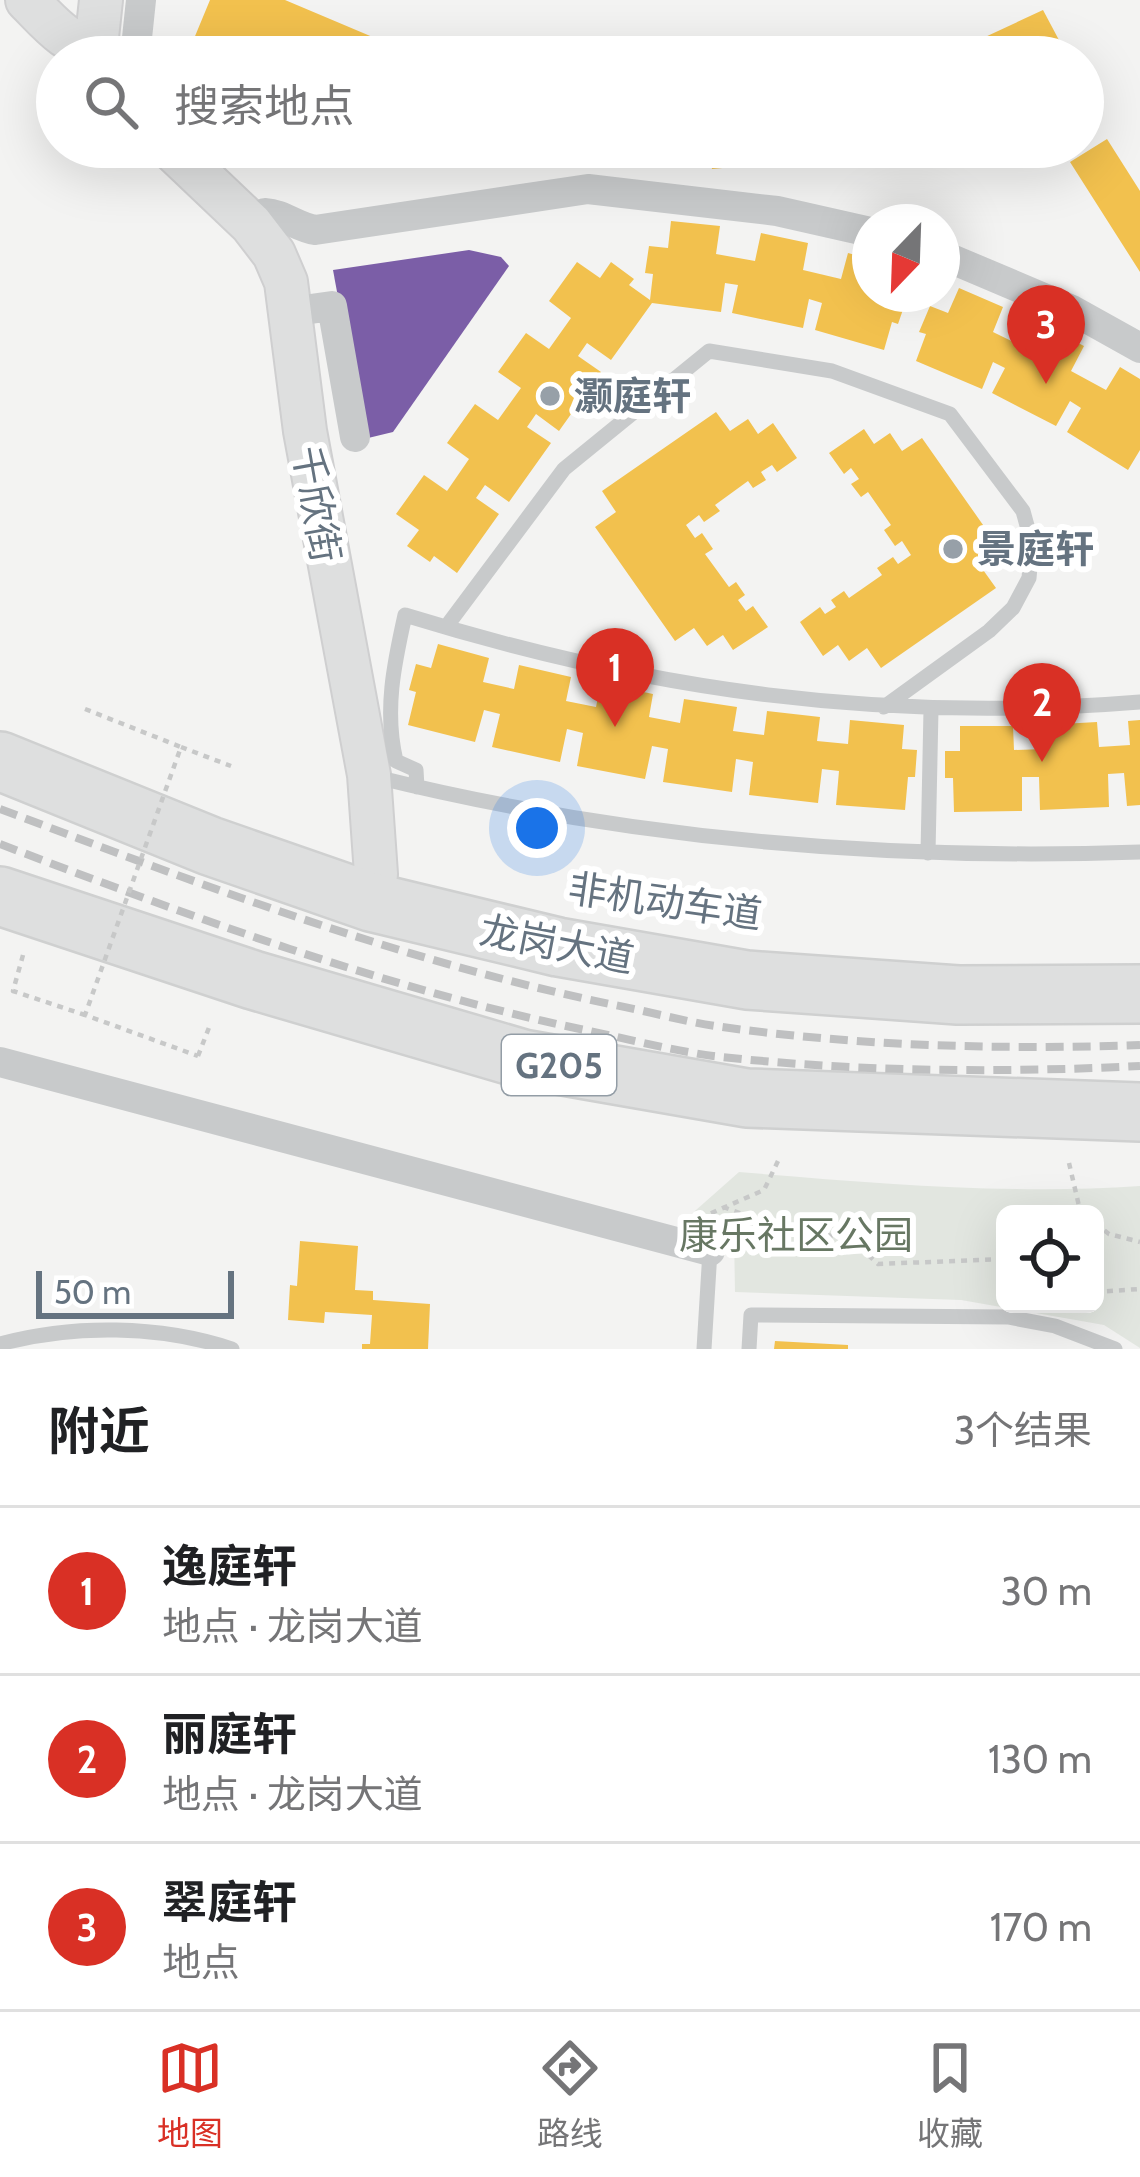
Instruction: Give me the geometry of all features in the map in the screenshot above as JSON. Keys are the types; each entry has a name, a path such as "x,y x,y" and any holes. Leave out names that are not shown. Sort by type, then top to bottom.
{"highway":[{"name":"龙岗大道","path":"0,761 209,846 371,902 558,947 747,980 958,994 1140,994"},
{"name":"G205","path":"0,896 253,980 523,1059 747,1098 1140,1112"}],"street":[{"path":"27,0 66,36"},
{"path":"97,36 101,0"},
{"path":"140,0 140,36"},
{"name":"千欣街","path":"192,168 251,224 274,254 286,282 326,557 369,775 376,874 371,902"},
{"path":"251,224 266,213 315,230 588,189 777,211 852,228"},
{"path":"960,263 1072,310 1140,348"},
{"path":"289,312 332,306 355,437"},
{"path":"0,919 103,930"},
{"path":"0,1062 710,1251"}],"lane":[{"path":"446,627 564,469 709,350 792,362 873,383 950,414 1023,511 1032,544 1029,578 1013,608 989,631 884,707"},
{"path":"417,787 416,770 396,761 392,743 392,676 405,615 553,657 704,688 931,710 1140,702"},
{"path":"928,853 931,710"},
{"path":"369,775 671,832 799,845 928,853 1140,852"},
{"path":"704,1349 710,1251"},
{"path":"749,1349 751,1315 1008,1317 1054,1326 1114,1349"},
{"path":"0,1344 28,1336 117,1330 207,1341 232,1349"}],"path":[{"path":"85,709 231,766"},
{"path":"85,1016 181,747"},
{"path":"23,955 13,991 198,1055 210,1024"},
{"path":"660,1238 764,1190 778,1161"},
{"path":"1070,1163 1079,1205"},
{"path":"723,1207 771,1224 852,1240 878,1264 996,1259"},
{"path":"1104,1230 1140,1242"},
{"path":"1104,1291 1140,1289"}],"green space":[{"name":"康乐社区公园","path":"739,1172 990,1188 1140,1186 1140,1348 1104,1325 1035,1313 1104,1313 1104,1205 996,1205 996,1306 961,1300 735,1292 734,1235 687,1218"}],"building: 住宅":[{"path":"210,0 285,0 370,36 195,36"},
{"path":"1043,10 1057,36 987,36"},
{"path":"1104,141 1140,191 1140,272 1074,168 1104,168"},
{"name":"灏庭轩","path":"671,221 720,226 716,254 755,261 761,233 808,243 803,270 841,279 848,253 852,254 852,312 902,312 898,324 892,322 884,350 815,330 822,303 809,299 803,328 732,313 738,285 725,283 721,312 652,303 611,360 587,343 578,356 601,372 559,431 536,414 527,427 551,443 509,502 485,485 476,498 499,514 457,573 434,556 430,562 407,546 419,530 396,514 424,475 447,491 469,459 447,443 475,404 498,420 521,388 498,372 526,333 549,349 571,318 549,301 577,262 600,278 611,262 634,279 629,285 650,300 653,274 645,273 649,246 668,248"},
{"path":"960,288 1003,307 993,332 1028,349 1041,324 1084,346 1071,371 1106,390 1120,367 1140,379 1140,450 1128,470 1067,432 1081,408 1070,401 1056,426 992,393 1005,368 993,362 982,389 916,361 926,334 919,332 927,312 960,312"},
{"path":"716,412 730,431 748,419 758,434 773,423 797,458 777,472 772,465 761,472 766,480 753,488 748,481 715,505 720,511 704,522 699,515 686,525 695,538 702,533 713,549 705,554 729,587 736,582 745,595 738,600 746,611 753,606 768,627 733,650 723,635 707,646 694,628 675,641 595,527 616,512 602,491"},
{"name":"景庭轩","path":"864,429 874,444 890,433 902,451 922,438 1002,552 981,567 996,588 881,668 867,648 849,661 838,645 823,656 800,622 820,607 825,614 836,607 831,600 844,591 849,598 882,575 877,568 893,557 898,564 911,555 902,541 895,546 884,530 891,525 868,492 861,497 851,484 859,479 851,468 844,474 829,453"},
{"path":"438,644 489,658 483,682 514,689 519,665 571,677 566,701 596,707 601,683 653,694 649,717 680,723 684,699 737,707 733,731 764,735 767,711 820,717 817,741 848,744 850,720 904,725 902,749 917,750 905,810 836,805 839,771 822,769 818,803 749,795 753,762 736,759 732,792 663,782 668,749 652,746 645,779 577,766 583,733 567,729 560,762 492,747 500,714 484,710 475,742 408,725 416,692 409,690 416,664 431,668"},
{"path":"1140,720 1140,805 1127,806 1124,773 1108,774 1109,807 1040,810 1039,777 1022,777 1022,811 954,812 953,778 945,778 945,751 960,751 960,726 1013,726 1014,750 1045,749 1044,725 1097,722 1099,747 1130,745 1128,721"},
{"path":"300,1241 358,1246 355,1290 373,1291 373,1300 430,1304 428,1349 362,1349 362,1344 370,1344 372,1315 325,1312 324,1323 288,1320 290,1285 297,1286"},
{"path":"775,1341 848,1345 848,1349 774,1349"}],"building: 办公":[{"path":"469,250 501,257 509,266 393,432 364,439 333,270"}],"railway":[{"path":"0,809 381,944 536,987 682,1020 878,1042 983,1047 1140,1045"},
{"path":"0,844 359,971 506,1012 680,1051 873,1068 1140,1066"}],"place":[{"name":"翠庭轩","path":"1046,384"},
{"name":"灏庭轩","path":"550,396"},
{"name":"景庭轩","path":"953,549"},
{"name":"逸庭轩","path":"615,727"},
{"name":"丽庭轩","path":"1042,762"}]}
